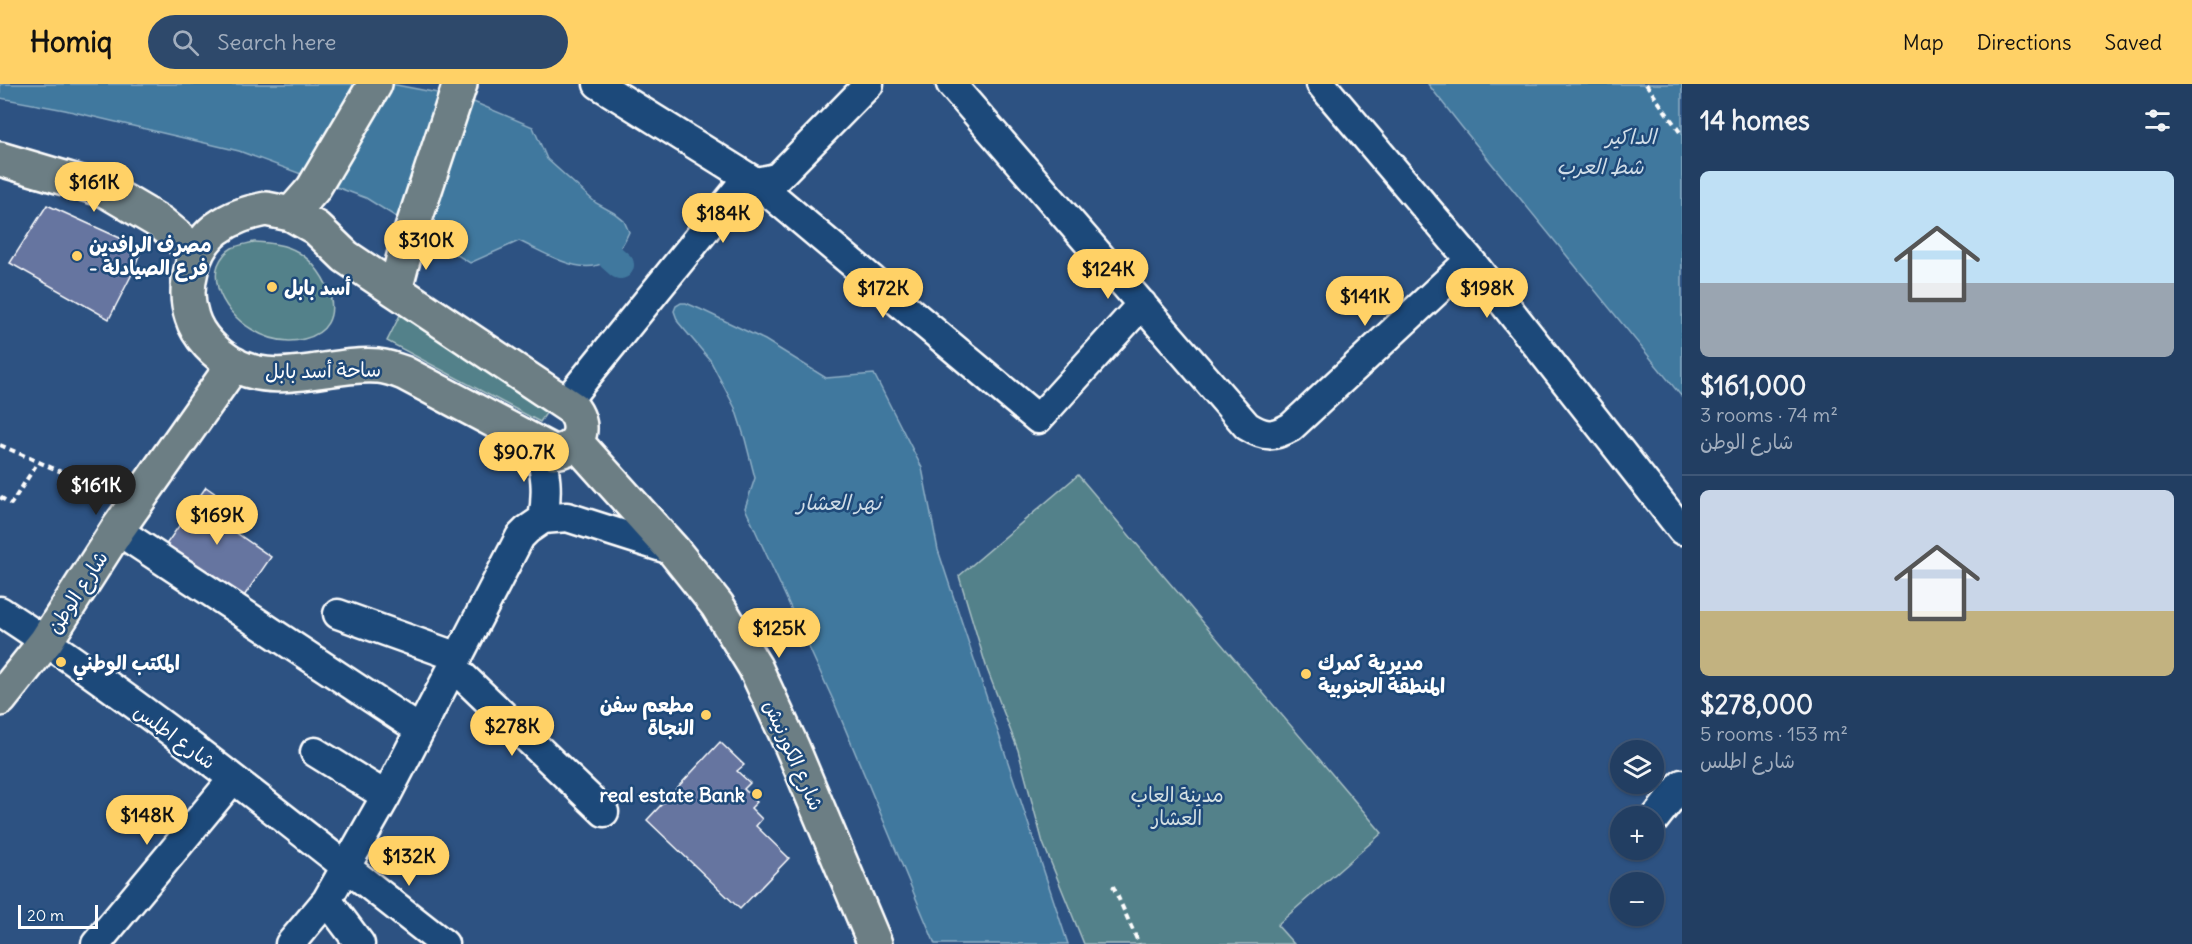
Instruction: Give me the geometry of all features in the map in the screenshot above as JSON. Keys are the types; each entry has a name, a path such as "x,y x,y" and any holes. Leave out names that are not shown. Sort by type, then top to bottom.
{"main road":[{"path":"291,214 313,189 375,84"},
{"path":"395,290 408,241 460,84"},
{"path":"0,159 105,190 161,223 197,253"},
{"name":"ساحة أسد بابل","path":"266,210 291,214 316,228 346,257 573,409 579,417 580,433 576,442 562,451 553,452 404,373 379,366 276,374 255,372 234,364 208,345 192,317 188,284 197,253 214,230 238,215 266,210"},
{"name":"شارع الوطن","path":"0,699 46,641 126,517 234,364"},
{"name":"شارع الكورنيش","path":"576,442 674,551 717,604 755,668 792,747 875,944"}],"street":[{"path":"598,84 757,183 1038,419 1142,304"},
{"path":"565,403 739,188 750,182 757,183 778,177 788,169 869,84"},
{"path":"951,84 1247,426 1260,434 1277,435 1292,428 1470,260"},
{"path":"1321,84 1470,260 1682,530"},
{"path":"538,445 547,482 547,501 543,519"},
{"path":"126,517 420,730"},
{"path":"290,944 327,900 386,796 520,537 543,519 567,517 674,551"},
{"name":"شارع اطلس","path":"0,611 46,641 233,779 444,944"},
{"path":"338,614 455,662 604,812"},
{"path":"315,752 386,796"},
{"path":"96,944 233,779"},
{"path":"1664,807 1682,784"},
{"path":"327,900 360,944"}],"path":[{"path":"1646,84 1682,135"},
{"path":"0,445 38,462 126,517"},
{"path":"0,497 11,504 38,462"},
{"path":"1113,886 1139,944"}],"green space":[{"path":"254,242 276,244 293,249 309,260 318,272 326,284 331,298 332,311 328,323 319,333 291,341 264,336 240,321 223,300 216,276 218,265 227,251"},
{"path":"401,313 547,412 540,422 387,341"},
{"name":"مدينة العاب العشار","path":"1078,475 1382,833 1277,925 1294,944 1084,944 1043,843 1018,750 987,669 959,576"}],"water":[{"path":"0,84 391,84 464,98 533,127 547,159 596,203 624,221 629,232 619,250 607,261 594,266 580,266 566,262 519,241 470,263 366,198 239,151 65,110 0,98"},
{"name":"شط العرب","path":"1428,84 1682,84 1682,397 1461,126"},
{"name":"نهر العشار","path":"681,303 700,309 765,340 826,378 874,374 922,468 938,550 1068,944 935,944 834,702 745,508 755,478 745,439 735,408 710,360 678,322 674,311"}],"building":[{"name":"مصرف الرافدين - فرع الصيادلة","path":"47,205 142,248 131,276 109,319 10,263"},
{"path":"206,487 230,504 218,520 271,557 242,599 165,546"},
{"path":"720,742 744,765 737,771 750,783 744,789 757,802 751,808 762,819 756,826 789,858 740,909 647,820"}],"waterway":[{"path":"612,258 620,265"}],"place":[{"name":"مصرف الرافدين - فرع الصيادلة","path":"77,256"},
{"name":"أسد بابل","path":"272,287"},
{"name":"المكتب الوطني","path":"61,662"},
{"name":"مديرية كمرك المنطقة الجنوبية","path":"1306,674"},
{"name":"مطعم سفن النجاة","path":"706,715"},
{"name":"real estate Bank","path":"757,794"}],"water label":[{"name":"الداكير","path":"1631,136"}]}
